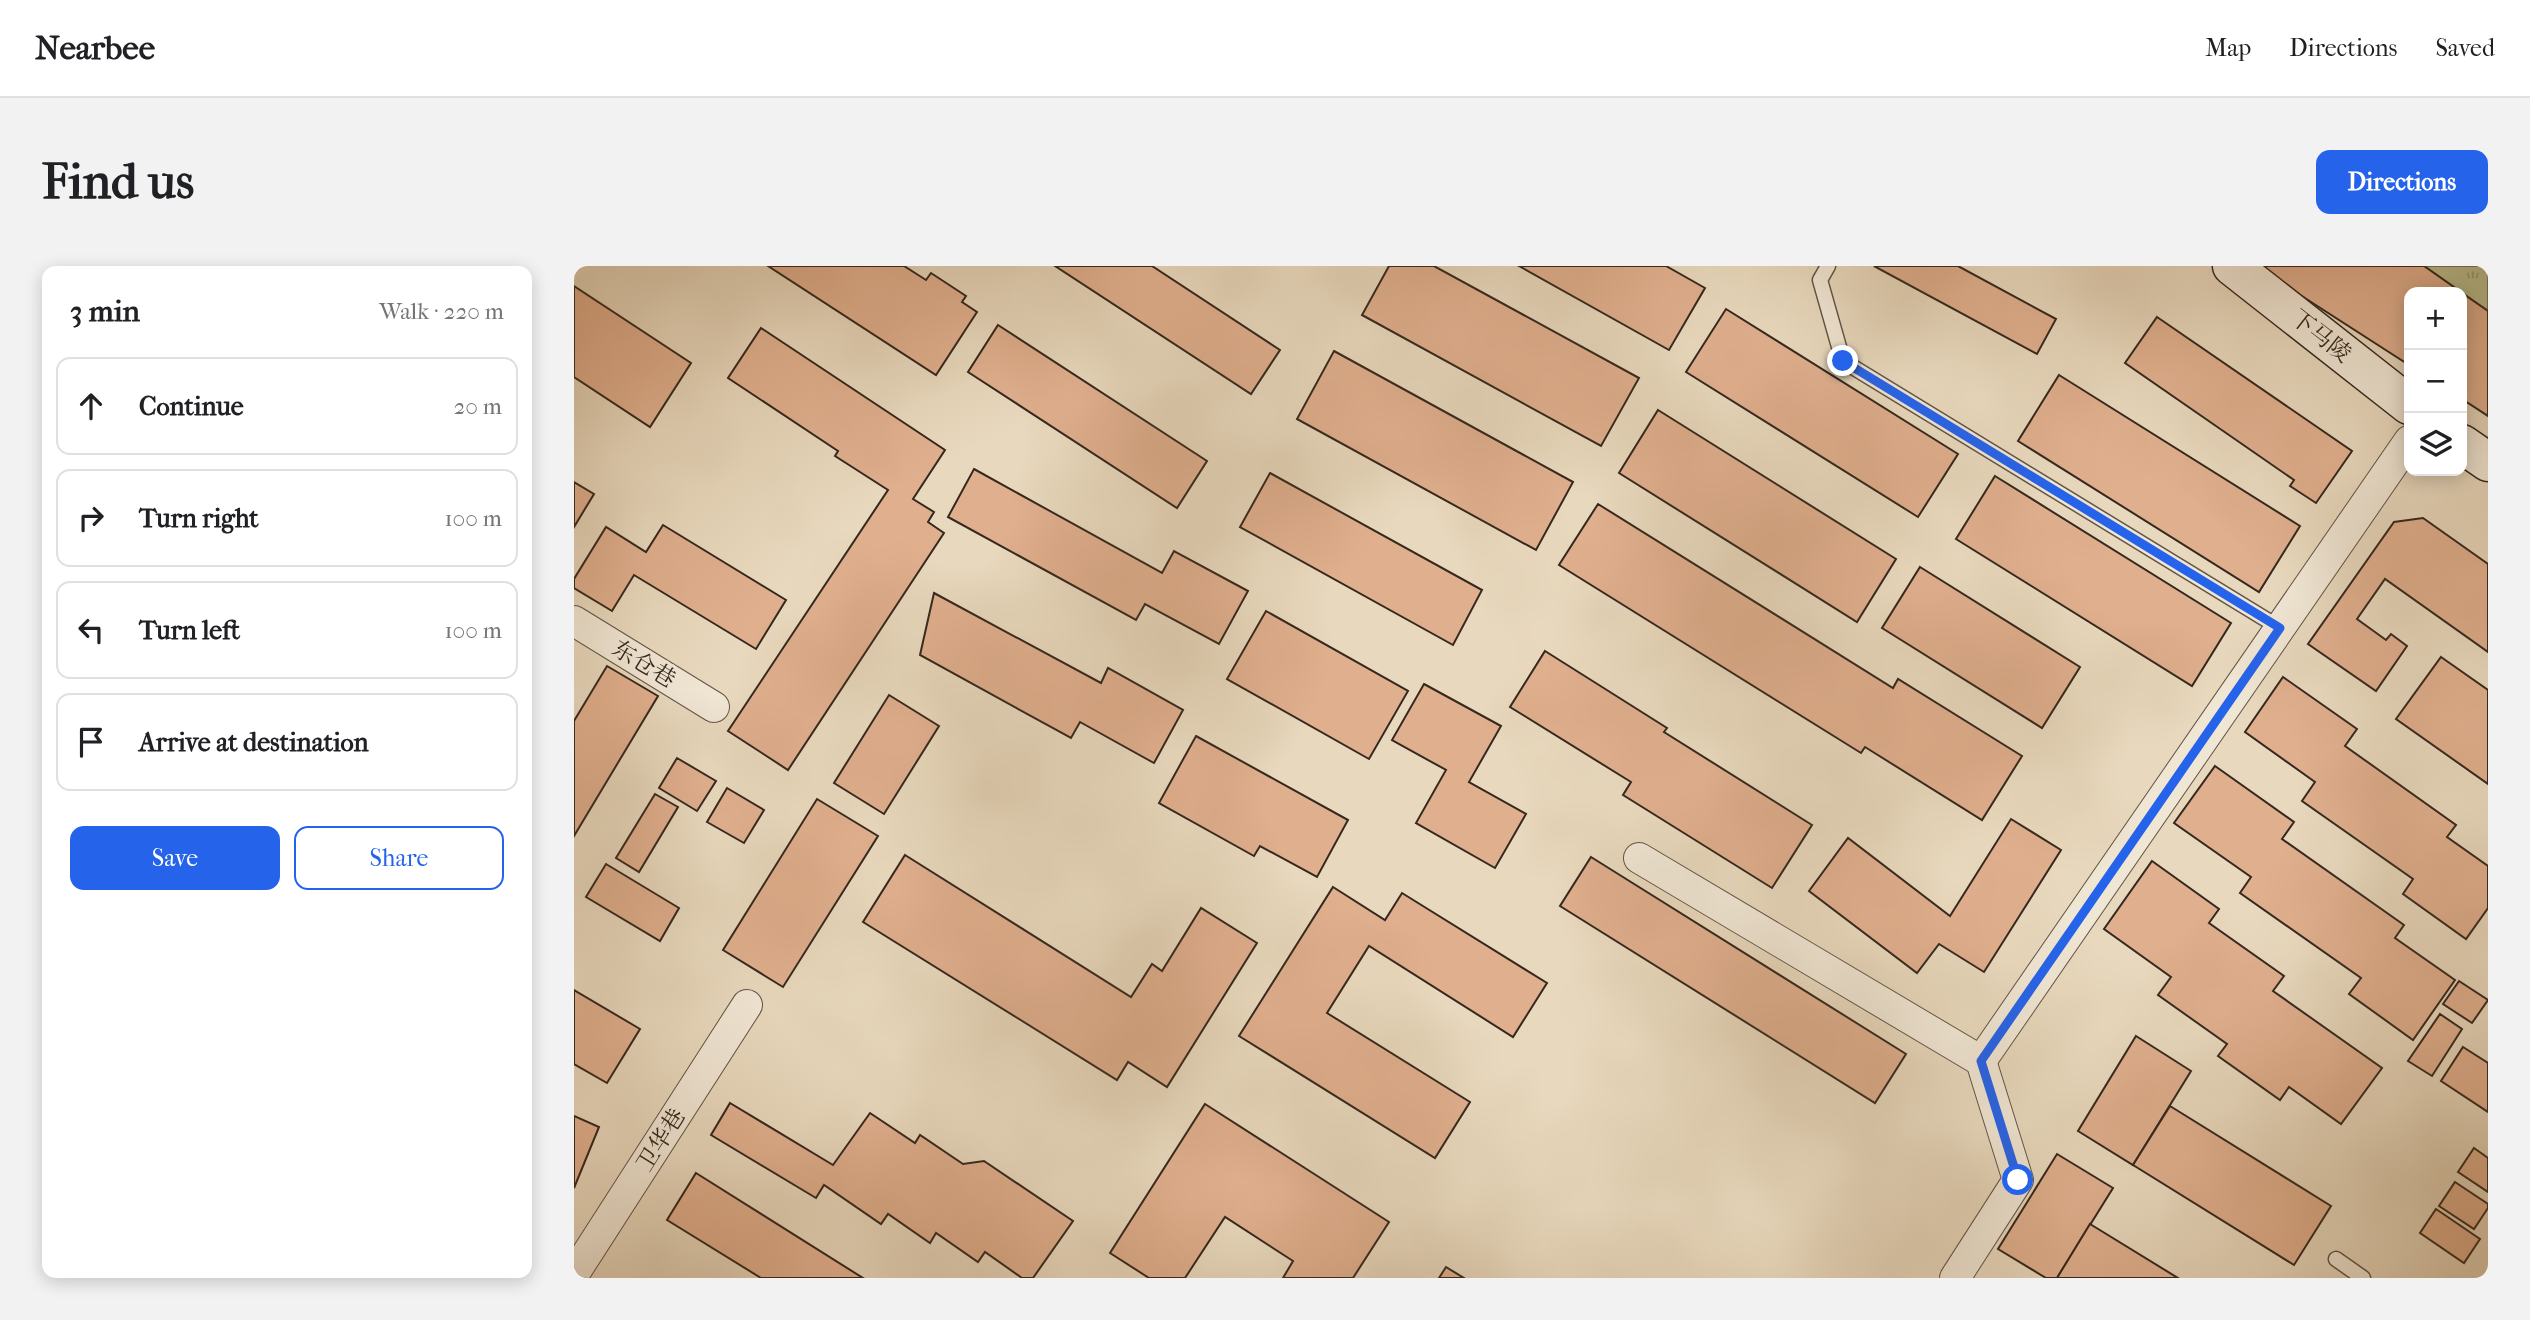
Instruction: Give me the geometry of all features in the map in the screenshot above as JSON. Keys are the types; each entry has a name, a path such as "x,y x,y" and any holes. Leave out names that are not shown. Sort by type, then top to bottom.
{"street":[{"name":"下马陵","path":"2232,266 2404,401"},
{"path":"2467,447 2488,462"},
{"path":"1981,1061 2404,448"},
{"name":"东仓巷","path":"574,621 714,707"},
{"path":"1639,858 1981,1061 2018,1180 1955,1278"},
{"name":"卫华巷","path":"574,1274 747,1004"}],"lane":[{"path":"1828,266 1820,280 1843,361 2280,628"},
{"path":"2336,1259 2363,1278"}],"green space":[{"path":"2424,266 2488,266 2488,311 2467,296 2467,287 2454,287"}],"building":[{"path":"768,266 904,266 926,280 931,273 966,296 962,302 977,312 936,375"},
{"path":"1055,266 1152,266 1280,350 1251,394"},
{"path":"1389,266 1434,266 1639,378 1601,446 1362,315"},
{"path":"1519,266 1666,266 1705,288 1669,350"},
{"path":"1874,266 1958,266 2056,319 2037,354"},
{"path":"2255,266 2424,266 2454,287 2404,287 2404,362"},
{"path":"574,286 691,363 650,427 574,377"},
{"path":"2467,296 2488,311 2488,416 2467,402"},
{"path":"1726,309 1958,454 1918,517 1686,372"},
{"path":"2157,317 2352,451 2316,503 2290,486 2294,480 2125,363"},
{"path":"998,325 1207,461 1177,508 968,372"},
{"path":"761,328 945,450 913,499 934,512 928,522 944,533 788,770 728,731 888,490 835,456 838,451 728,378"},
{"path":"1334,351 1573,482 1536,550 1297,419"},
{"path":"2059,375 2300,526 2259,592 2018,441"},
{"path":"1658,410 1896,559 1857,622 1619,473"},
{"path":"974,469 1162,573 1174,551 1248,591 1219,644 1145,604 1136,620 948,517"},
{"path":"1270,473 1482,590 1453,645 1240,527"},
{"path":"1995,476 2231,623 2192,686 1956,539"},
{"path":"574,482 594,494 574,527"},
{"path":"1598,504 1893,688 1898,679 2022,756 1982,820 1865,747 1861,753 1559,565"},
{"path":"2423,518 2488,564 2488,652 2385,579 2357,619 2386,640 2391,634 2407,646 2376,691 2308,644 2394,522"},
{"path":"663,525 786,600 756,649 634,575 612,611 574,588 574,579 606,527 646,552"},
{"path":"1920,567 2080,667 2042,728 1882,628"},
{"path":"934,593 1101,683 1108,668 1183,710 1154,763 1080,722 1071,738 920,655"},
{"path":"1266,611 1408,691 1369,759 1227,679"},
{"path":"1545,651 1667,728 1664,732 1812,825 1772,888 1623,795 1631,782 1510,707"},
{"path":"2441,657 2488,690 2488,784 2396,719"},
{"path":"607,666 658,696 574,836 574,721"},
{"path":"2283,677 2357,729 2345,746 2456,825 2447,837 2488,866 2488,908 2466,939 2403,894 2413,879 2302,801 2315,782 2245,732"},
{"path":"1424,684 1501,726 1469,782 1526,814 1495,868 1416,823 1446,770 1392,740"},
{"path":"889,695 939,726 884,814 834,783"},
{"path":"1196,736 1348,820 1317,877 1260,846 1254,856 1159,803"},
{"path":"677,758 716,781 697,811 659,788"},
{"path":"2215,766 2294,822 2282,839 2404,925 2395,938 2455,980 2413,1040 2349,994 2361,978 2240,893 2251,877 2174,823"},
{"path":"727,788 764,810 744,843 707,822"},
{"path":"655,794 678,807 639,872 616,858"},
{"path":"817,799 878,836 783,987 723,950"},
{"path":"2011,819 2061,850 1984,972 1939,944 1917,973 1809,891 1848,838 1950,916"},
{"path":"905,855 1131,997 1152,964 1162,971 1201,908 1257,943 1167,1087 1128,1062 1117,1080 863,922"},
{"path":"1591,857 1906,1054 1875,1103 1560,906"},
{"path":"2152,861 2219,909 2209,923 2284,976 2273,991 2382,1068 2341,1124 2289,1087 2280,1100 2218,1056 2227,1044 2158,995 2171,977 2104,929"},
{"path":"606,864 679,908 660,941 586,897"},
{"path":"1333,887 1385,920 1402,893 1547,983 1513,1037 1369,946 1327,1013 1470,1102 1435,1158 1239,1036"},
{"path":"2459,981 2488,1000 2472,1023 2443,1004"},
{"path":"574,990 640,1029 607,1083 574,1064"},
{"path":"2440,1014 2462,1029 2432,1076 2408,1061"},
{"path":"2136,1036 2191,1071 2133,1165 2078,1131"},
{"path":"2463,1047 2488,1063 2488,1112 2441,1081"},
{"path":"730,1103 833,1165 870,1113 915,1143 920,1135 963,1164 984,1161 1073,1221 1033,1278 1022,1278 985,1252 978,1262 936,1233 930,1243 888,1214 881,1224 824,1185 816,1198 711,1135"},
{"path":"1205,1104 1389,1222 1353,1278 1283,1278 1293,1261 1225,1217 1185,1278 1149,1278 1110,1253"},
{"path":"2170,1106 2331,1206 2294,1265 2133,1165"},
{"path":"574,1116 599,1127 574,1188"},
{"path":"2474,1148 2488,1158 2488,1192 2458,1172"},
{"path":"2057,1154 2113,1188 2057,1278 2046,1278 1998,1249"},
{"path":"696,1173 863,1278 761,1278 667,1220"},
{"path":"2455,1182 2488,1204 2474,1229 2439,1206"},
{"path":"2436,1209 2480,1239 2464,1263 2420,1233"},
{"path":"2090,1224 2178,1278 2057,1278"},
{"path":"1446,1267 1464,1278 1439,1278"}],"route":[{"path":"1843,361 2280,628 1981,1061 2018,1180"}]}
